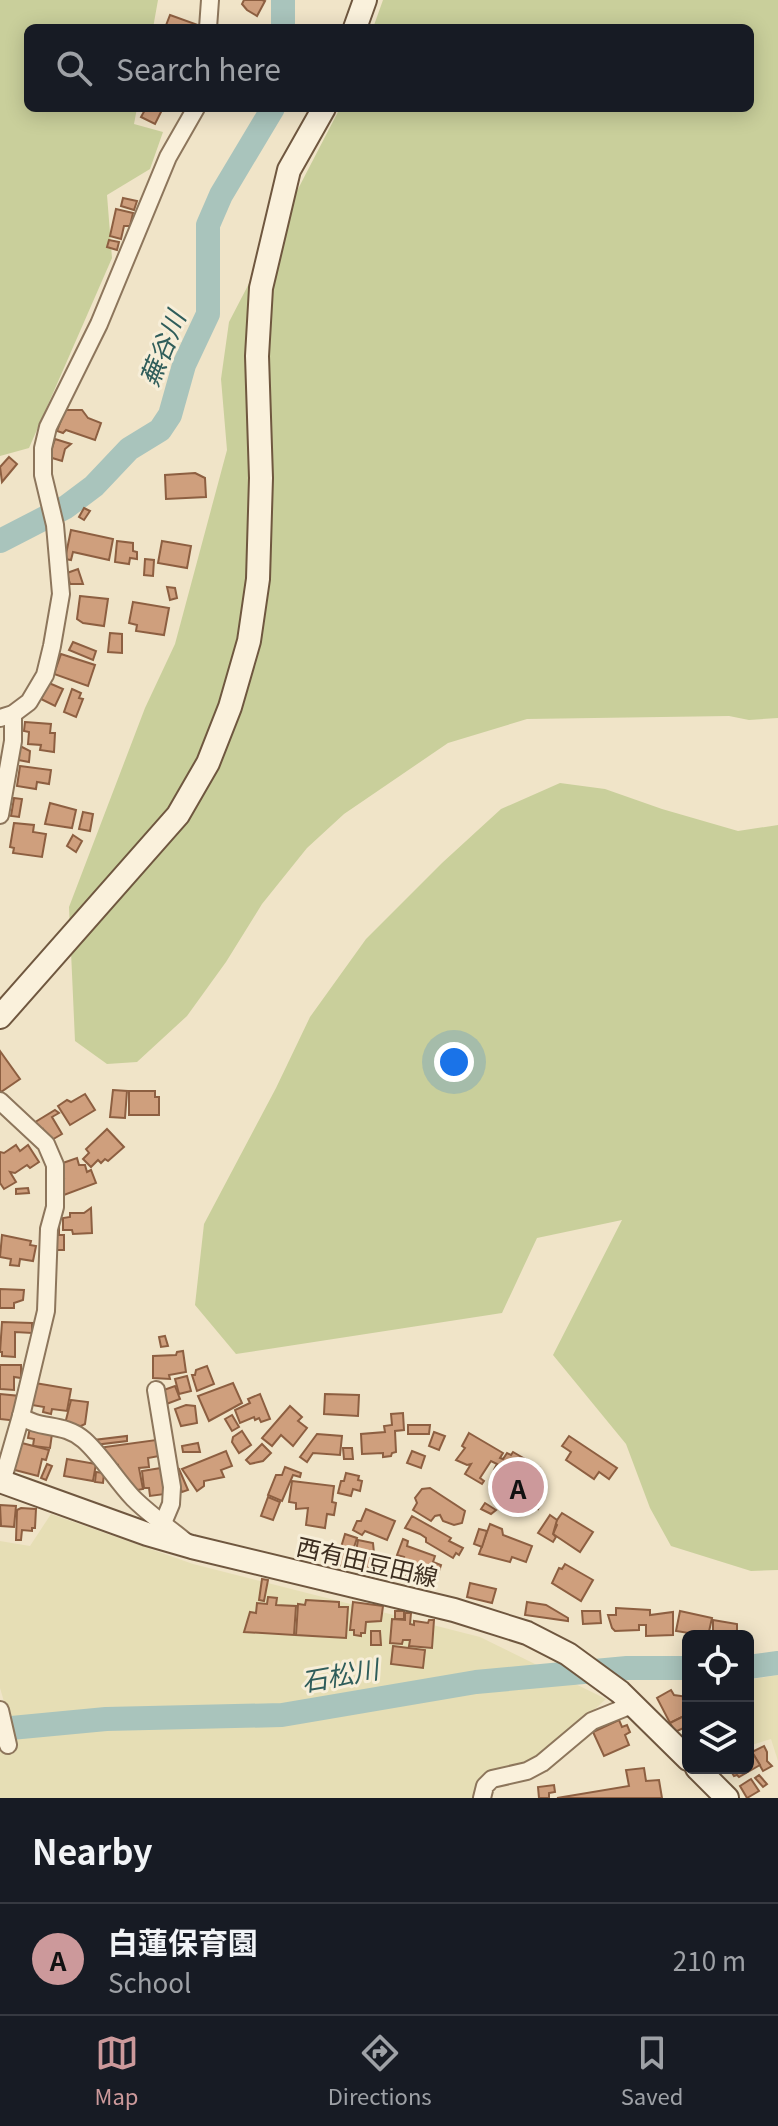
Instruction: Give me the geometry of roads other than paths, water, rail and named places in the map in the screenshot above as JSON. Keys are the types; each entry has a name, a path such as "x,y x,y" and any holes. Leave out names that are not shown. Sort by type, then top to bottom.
{"street":[{"path":"208,24 210,0"},
{"path":"356,24 365,0"},
{"path":"0,815 13,741 7,716 29,702 45,675 61,594 55,525 43,475 43,448 48,427 99,324 168,157 194,112"},
{"path":"0,1017 178,815 208,763 230,707 249,641 258,579 261,478 257,356 261,288 289,170 322,112"},
{"path":"0,1101 46,1144 55,1165 55,1207 49,1229 46,1311 21,1416 1,1481"},
{"path":"156,1390 172,1487 171,1504 163,1523"},
{"path":"21,1416 29,1422 72,1431 86,1441 135,1500 192,1547"},
{"name":"西有田豆田線","path":"1,1481 147,1534 481,1618 527,1633 568,1654 627,1698 682,1753"},
{"path":"482,1798 485,1786 492,1779 527,1771 542,1763 592,1721 627,1698"},
{"path":"0,1712 8,1745"},
{"path":"703,1774 727,1798"}],"waterway":[{"name":"蕪谷川","path":"283,0 283,24"},
{"name":"蕪谷川","path":"0,541 66,507 94,486 129,449 160,430 170,415 184,365 208,314 208,225 221,195 271,112"},
{"name":"石松川","path":"754,1666 778,1663"},
{"name":"石松川","path":"0,1729 106,1719 282,1715 476,1682 627,1668 682,1668"}],"place":[{"name":"白蓮保育園","path":"518,1487"}]}
